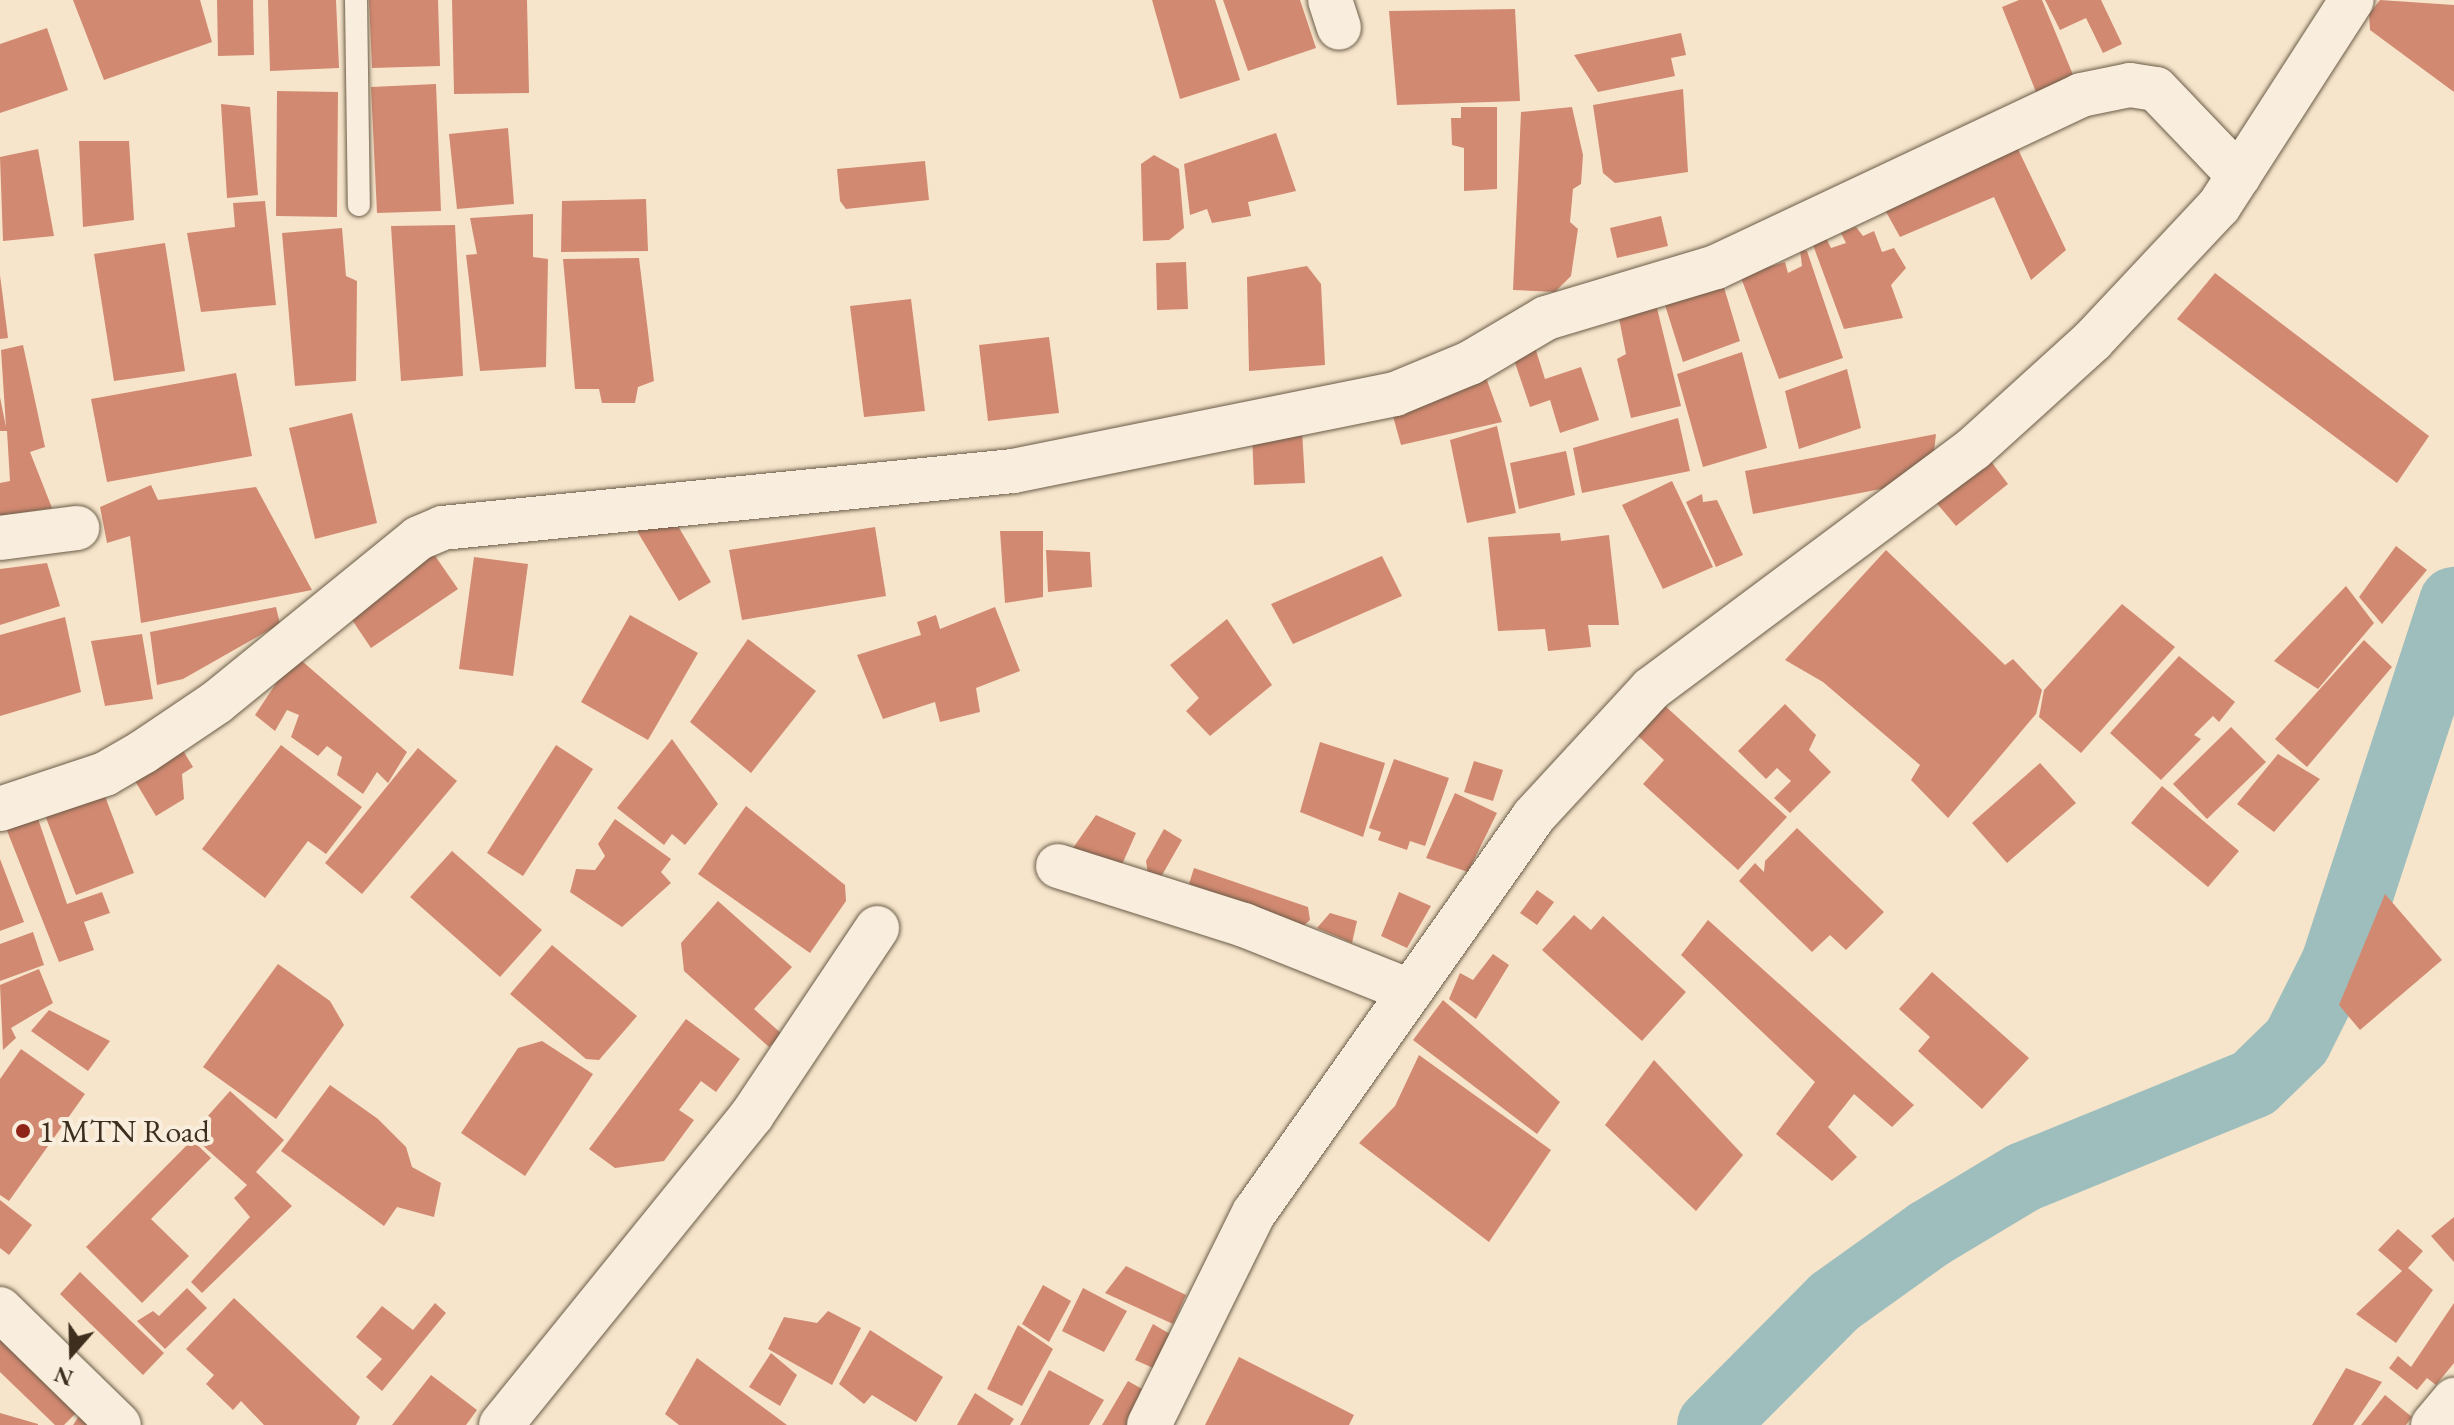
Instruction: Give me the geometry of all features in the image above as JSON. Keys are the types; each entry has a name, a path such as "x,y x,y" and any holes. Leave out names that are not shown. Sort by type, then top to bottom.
{"street":[{"path":"1149,1425 1254,1213 1533,817 1651,689 1973,449 2093,340 2239,176 2352,0"},
{"path":"0,809 105,774 143,752 217,702 419,538 442,528 1013,471 1395,394 1470,363 1546,318 1716,267 2081,95 2130,85 2156,89 2239,176"},
{"path":"0,538 77,528"},
{"path":"1058,866 1244,925 1410,991"},
{"path":"501,1425 752,1115 877,928"},
{"path":"0,1309 119,1425"},
{"path":"2433,1425 2454,1400"}],"lane":[{"path":"356,0 359,205"}],"building":[{"path":"73,0 200,0 212,42 104,80"},
{"path":"217,0 253,0 254,55 218,56"},
{"path":"268,0 336,0 339,68 270,71"},
{"path":"369,0 438,0 440,66 372,68"},
{"path":"452,0 527,0 529,93 454,94"},
{"path":"1152,0 1215,0 1240,80 1180,99"},
{"path":"1223,0 1300,0 1316,48 1248,71"},
{"path":"2019,0 2042,0 2076,82 2038,97 2002,7"},
{"path":"2045,0 2101,0 2122,44 2103,53 2086,18 2060,30"},
{"path":"2380,0 2454,5 2454,92 2370,30 2369,14"},
{"path":"1515,9 1520,101 1397,105 1389,11"},
{"path":"47,28 68,90 0,113 0,44"},
{"path":"1681,33 1686,55 1671,58 1675,76 1598,92 1574,55"},
{"path":"436,84 441,211 377,213 371,87"},
{"path":"1683,89 1688,172 1615,183 1603,173 1593,105"},
{"path":"277,91 338,92 337,217 276,216"},
{"path":"221,104 250,107 258,195 227,198"},
{"path":"1461,107 1497,107 1497,189 1464,191 1464,148 1452,145 1451,118 1461,118"},
{"path":"1572,107 1583,155 1581,184 1573,189 1570,222 1578,229 1571,276 1555,292 1513,290 1521,112"},
{"path":"508,128 514,204 457,209 449,134"},
{"path":"1276,133 1296,191 1248,202 1251,216 1212,223 1207,209 1190,215 1184,164"},
{"path":"79,141 129,141 134,220 83,227"},
{"path":"2016,145 2066,250 2031,280 1994,197 1900,237 1885,210"},
{"path":"38,149 54,236 3,241 0,157"},
{"path":"1154,155 1179,169 1184,228 1169,240 1143,241 1141,164"},
{"path":"925,161 929,200 846,209 840,201 837,169"},
{"path":"646,199 648,251 561,252 562,201"},
{"path":"265,201 276,305 201,312 187,233 235,227 233,203"},
{"path":"533,214 533,257 548,259 546,367 480,371 466,255 477,254 470,218"},
{"path":"1661,216 1668,246 1617,258 1610,228"},
{"path":"455,225 463,376 401,381 391,226"},
{"path":"1856,227 1863,236 1874,231 1882,252 1894,248 1906,268 1891,285 1903,318 1844,329 1813,245 1826,238 1831,248 1846,243 1841,233"},
{"path":"342,228 346,276 357,281 356,381 295,386 282,233"},
{"path":"165,243 185,371 114,381 94,254"},
{"path":"1800,250 1807,251 1843,358 1779,379 1740,275 1785,262 1788,273 1802,266"},
{"path":"639,258 654,381 638,387 635,403 602,403 599,389 575,389 563,259"},
{"path":"1186,262 1188,309 1157,310 1156,263"},
{"path":"1307,266 1321,284 1325,365 1249,371 1247,277"},
{"path":"2215,273 2429,436 2397,483 2177,319"},
{"path":"0,275 8,338 0,339"},
{"path":"1723,284 1740,341 1683,362 1665,305"},
{"path":"911,299 925,411 864,417 850,306"},
{"path":"1656,304 1681,406 1631,418 1617,359 1626,354 1618,313"},
{"path":"1049,337 1059,413 988,421 979,345"},
{"path":"1533,341 1545,379 1581,367 1599,420 1560,433 1550,400 1530,407 1510,348"},
{"path":"23,345 45,447 30,452 52,508 0,516 0,483 10,481 7,431 0,431 0,397 6,427 1,350"},
{"path":"1742,352 1767,448 1703,467 1677,374"},
{"path":"1847,369 1861,428 1799,449 1785,391"},
{"path":"1484,372 1502,422 1401,445 1391,409"},
{"path":"236,373 252,456 107,482 91,399"},
{"path":"352,413 377,523 315,539 289,428"},
{"path":"1678,418 1690,471 1582,493 1573,448"},
{"path":"1497,426 1516,513 1467,523 1450,440"},
{"path":"1302,430 1305,483 1254,485 1252,432"},
{"path":"1936,434 1932,470 1891,487 1753,514 1745,471"},
{"path":"1566,451 1575,495 1519,509 1510,463"},
{"path":"1987,456 2008,484 1956,526 1934,500"},
{"path":"1672,481 1713,567 1663,589 1622,505"},
{"path":"151,485 158,500 256,487 312,590 141,623 130,536 107,543 100,507"},
{"path":"1702,494 1703,502 1717,500 1743,555 1716,567 1686,502"},
{"path":"675,521 711,582 679,601 634,526"},
{"path":"875,527 886,596 742,620 729,550"},
{"path":"1000,531 1043,531 1043,597 1005,603"},
{"path":"1560,533 1561,541 1609,535 1619,625 1588,625 1591,647 1548,651 1545,629 1498,631 1488,537"},
{"path":"2396,546 2427,570 2382,624 2359,597"},
{"path":"429,547 458,589 371,648 342,605"},
{"path":"1046,550 1090,552 1092,587 1048,592"},
{"path":"1886,550 2005,665 2013,659 2042,690 2036,714 1948,818 1911,780 1920,765 1823,682 1785,660"},
{"path":"1382,556 1402,596 1293,644 1271,604"},
{"path":"474,557 528,564 513,676 459,669"},
{"path":"47,563 60,606 0,625 0,569"},
{"path":"2346,586 2374,623 2318,689 2274,661"},
{"path":"2122,604 2175,647 2081,753 2039,717 2044,690"},
{"path":"276,607 280,624 183,679 157,685 150,632"},
{"path":"995,607 1020,671 976,688 980,712 940,722 935,702 883,719 857,655 921,635 917,622 936,615 940,629"},
{"path":"630,615 698,653 648,740 581,702"},
{"path":"65,617 81,692 0,716 0,635"},
{"path":"1227,619 1272,685 1210,736 1186,711 1199,698 1170,665"},
{"path":"142,634 153,699 105,706 91,641"},
{"path":"748,639 816,691 751,773 690,722"},
{"path":"2364,640 2392,667 2307,767 2275,739"},
{"path":"295,655 407,752 388,783 377,772 363,794 337,775 342,757 327,746 318,756 291,737 299,715 287,710 275,731 255,715"},
{"path":"2179,656 2235,702 2219,722 2213,716 2194,735 2201,739 2161,780 2110,733"},
{"path":"1663,704 1787,817 1738,870 1643,784 1664,760 1636,734"},
{"path":"1785,704 1816,735 1809,750 1831,772 1790,813 1774,798 1791,781 1777,768 1766,779 1738,751"},
{"path":"2231,727 2266,762 2207,819 2173,784"},
{"path":"672,739 718,804 685,845 672,834 664,845 617,808"},
{"path":"1320,742 1385,763 1363,837 1300,812"},
{"path":"281,745 362,807 326,854 308,841 265,898 202,849"},
{"path":"556,745 593,769 523,876 487,853"},
{"path":"181,747 193,767 182,774 184,799 156,816 132,776"},
{"path":"418,748 457,781 362,894 325,863"},
{"path":"2278,754 2320,779 2274,832 2237,804"},
{"path":"1394,759 1449,778 1425,846 1410,841 1407,850 1378,840 1381,832 1369,828"},
{"path":"1474,761 1503,770 1493,801 1464,792"},
{"path":"2040,763 2076,803 2007,863 1972,823"},
{"path":"100,783 134,873 76,895 41,805"},
{"path":"2162,786 2239,851 2208,887 2131,823"},
{"path":"1455,793 1497,813 1468,872 1426,858"},
{"path":"746,806 845,885 846,901 810,953 698,874"},
{"path":"34,807 67,904 102,892 110,913 84,922 94,950 59,962 2,818"},
{"path":"1096,815 1136,833 1120,869 1073,848"},
{"path":"615,819 671,859 661,872 671,883 622,927 570,892 576,869 595,870 605,856 598,844"},
{"path":"1797,828 1884,912 1846,950 1830,935 1812,952 1739,881 1755,863 1764,872 1765,861"},
{"path":"1164,829 1182,840 1161,877 1148,874 1146,861"},
{"path":"452,851 542,930 500,977 410,897"},
{"path":"0,859 24,922 0,931"},
{"path":"1194,868 1308,907 1310,920 1301,928 1189,884"},
{"path":"1537,890 1554,902 1537,925 1520,913"},
{"path":"1399,892 1431,906 1407,948 1381,936"},
{"path":"2385,894 2442,960 2360,1030 2339,1005"},
{"path":"718,901 792,967 754,1009 782,1034 769,1047 684,971 681,943"},
{"path":"1330,913 1357,921 1352,943 1317,928"},
{"path":"1574,915 1591,930 1603,916 1686,992 1642,1041 1542,950"},
{"path":"1708,920 1914,1105 1892,1127 1854,1094 1828,1127 1857,1157 1832,1181 1776,1134 1815,1082 1681,955"},
{"path":"33,932 44,965 0,981 0,944"},
{"path":"552,945 637,1016 599,1060 586,1059 510,994"},
{"path":"1493,954 1509,965 1476,1019 1449,999 1460,973 1473,980"},
{"path":"278,964 330,1001 344,1025 276,1119 203,1067"},
{"path":"39,969 53,1003 11,1028 16,1038 3,1050 0,985"},
{"path":"1932,972 2029,1058 1982,1109 1918,1051 1930,1037 1899,1009"},
{"path":"1443,1000 1560,1102 1537,1134 1413,1040"},
{"path":"49,1010 110,1041 88,1071 31,1031"},
{"path":"686,1019 740,1059 716,1092 701,1081 679,1110 694,1120 664,1161 615,1168 589,1149"},
{"path":"542,1041 593,1074 525,1176 461,1133 518,1048"},
{"path":"21,1049 85,1094 9,1201 0,1195 0,1079"},
{"path":"1419,1055 1551,1150 1489,1242 1359,1143 1395,1106"},
{"path":"1654,1060 1743,1155 1696,1211 1605,1125"},
{"path":"330,1085 378,1119 406,1147 412,1167 441,1183 434,1217 397,1207 384,1226 281,1151"},
{"path":"230,1091 284,1140 256,1172 292,1206 202,1293 191,1282 250,1217 234,1198 247,1185 191,1135"},
{"path":"192,1140 211,1158 151,1219 189,1256 142,1303 86,1247"},
{"path":"0,1200 32,1225 9,1255 0,1248"},
{"path":"2454,1217 2454,1262 2431,1236"},
{"path":"2398,1229 2423,1251 2408,1268 2433,1290 2396,1343 2356,1314 2402,1271 2378,1250"},
{"path":"1126,1266 1186,1295 1173,1324 1105,1293"},
{"path":"80,1272 164,1353 143,1375 60,1294"},
{"path":"1043,1285 1071,1301 1049,1342 1022,1324"},
{"path":"187,1288 207,1308 165,1349 137,1321 153,1311 159,1316"},
{"path":"1083,1288 1127,1311 1104,1352 1062,1331"},
{"path":"234,1298 360,1417 356,1425 264,1425 241,1401 233,1410 206,1384 214,1375 186,1349"},
{"path":"435,1303 446,1313 382,1391 366,1377 382,1359 356,1337 382,1306 413,1330"},
{"path":"2454,1303 2454,1363 2436,1385 2427,1378 2417,1390 2389,1368 2398,1356 2411,1367"},
{"path":"828,1311 861,1328 832,1385 768,1349 784,1317 817,1323"},
{"path":"1153,1324 1175,1337 1160,1371 1135,1360"},
{"path":"1018,1325 1053,1349 1022,1406 987,1389"},
{"path":"870,1330 943,1377 916,1422 872,1395 864,1404 839,1384"},
{"path":"0,1331 81,1408 64,1425 55,1425 0,1372"},
{"path":"771,1353 797,1375 780,1406 749,1387"},
{"path":"1239,1357 1354,1415 1349,1425 1205,1425"},
{"path":"697,1358 787,1425 679,1425 665,1414"},
{"path":"2346,1368 2382,1382 2353,1425 2312,1425"},
{"path":"1049,1370 1104,1400 1089,1425 1020,1425"},
{"path":"431,1375 477,1410 466,1425 392,1425"},
{"path":"1128,1381 1156,1397 1139,1425 1102,1425"},
{"path":"975,1393 1014,1419 1010,1425 957,1425"},
{"path":"2385,1395 2412,1417 2406,1425 2361,1425"},
{"path":"0,1413 38,1424 38,1425 0,1425"},
{"path":"79,1416 92,1425 73,1425"}],"waterway":[{"path":"1712,1425 1834,1302 1929,1234 2024,1177 2254,1083 2297,1041 2336,963 2454,602"},
{"path":"2435,671 2454,695"}],"place":[{"name":"1 MTN Road","path":"23,1131"}]}
